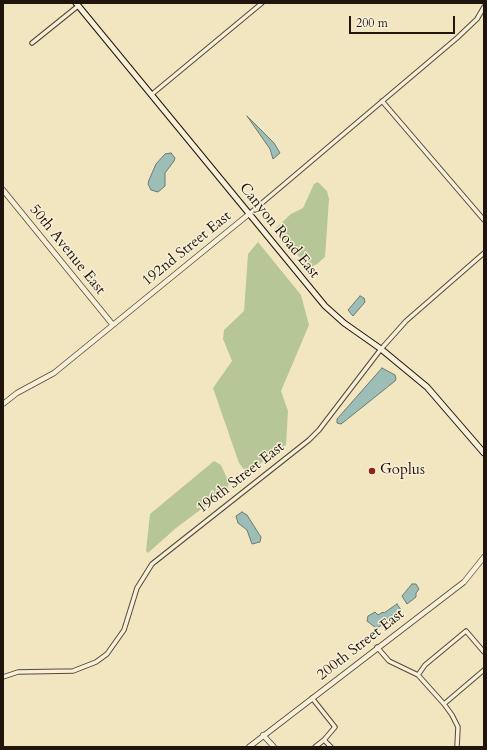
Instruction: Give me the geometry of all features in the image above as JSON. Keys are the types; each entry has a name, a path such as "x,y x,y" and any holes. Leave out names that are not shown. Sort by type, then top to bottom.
{"main road":[{"name":"Canyon Road East","path":"77,5 325,306 344,323 381,349 427,387 484,453"}],"street":[{"path":"151,95 262,3"},
{"path":"32,43 77,5"},
{"name":"192nd Street East","path":"3,404 17,393 54,373 249,214 462,33 477,19 484,7"},
{"path":"382,101 484,220"},
{"name":"50th Avenue East","path":"3,190 113,325"},
{"name":"196th Street East","path":"3,677 18,672 73,671 96,662 107,654 124,630 137,588 152,564 309,440 319,430 381,349 411,316 484,254"},
{"name":"200th Street East","path":"248,747 464,582 484,557"},
{"path":"418,675 425,665 466,631 484,652"},
{"path":"377,647 389,661 418,675 444,704 452,715 458,728 457,747"},
{"path":"444,704 484,670"},
{"path":"312,698 335,727 324,740 315,747"},
{"path":"263,735 274,747"},
{"path":"324,740 330,747"}],"green space":[{"path":"318,182 327,191 329,199 325,257 317,264 309,268 275,229 291,214 303,208 314,184"},
{"path":"258,242 301,295 309,325 281,391 288,411 286,445 247,473 239,463 213,388 232,361 223,339 224,330 244,311 248,254"},
{"path":"214,461 221,465 229,483 227,490 176,528 148,553 146,551 150,514"}],"water":[{"path":"247,116 274,143 280,153 273,159 270,149"},
{"path":"171,153 175,158 165,173 165,186 158,192 151,190 148,184 156,164 165,154"},
{"path":"360,296 364,298 365,302 353,316 348,310"},
{"path":"382,368 395,375 395,381 341,424 337,423 337,419"},
{"path":"242,512 247,515 261,537 260,542 252,544 247,530 238,523 236,516"},
{"path":"412,584 416,584 419,589 416,593 416,597 407,604 402,596"},
{"path":"397,604 401,610 379,627 376,628 367,621 368,616 375,612 378,615 383,612 384,613"}],"place":[{"name":"Goplus","path":"372,471"}]}
